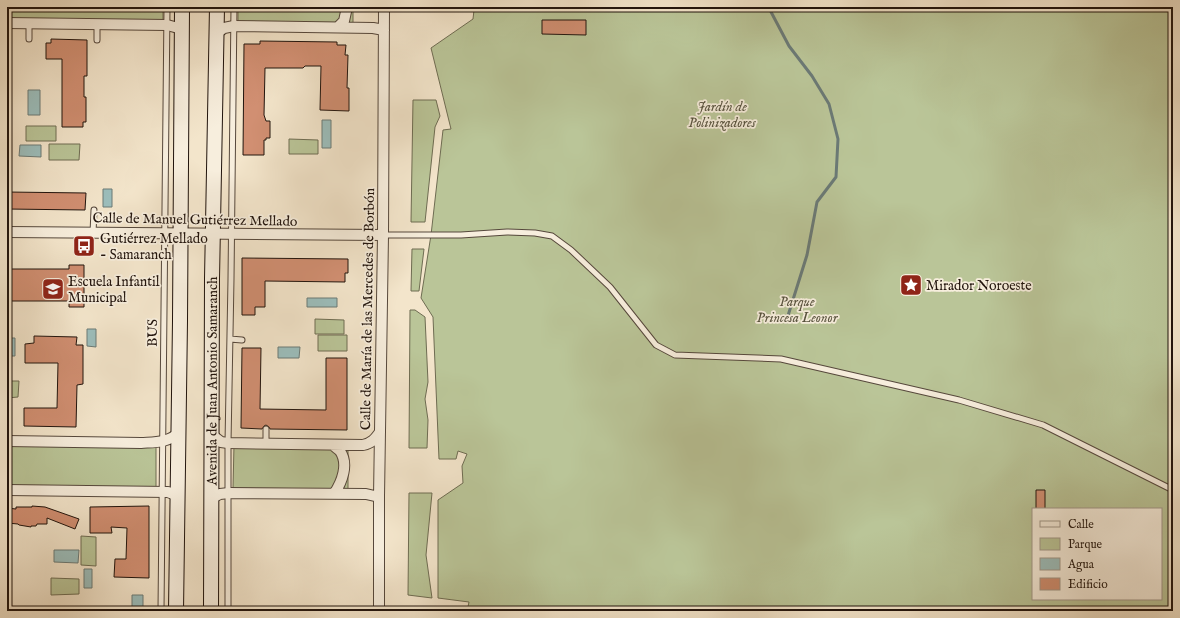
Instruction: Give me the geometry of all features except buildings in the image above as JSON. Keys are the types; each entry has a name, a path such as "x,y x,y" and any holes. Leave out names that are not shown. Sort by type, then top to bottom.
{"street":[{"path":"176,611 181,233 182,7"},
{"name":"Avenida de Juan Antonio Samaranch","path":"211,611 213,234 217,7"},
{"path":"338,27 344,21 348,7"},
{"name":"Calle de María de las Mercedes de Borbón","path":"379,611 378,497 383,235 384,7"},
{"path":"7,17 12,23 167,25 182,29"},
{"path":"216,33 224,28 234,26 338,27 373,28 384,30"},
{"name":"Calle de Manuel Gutiérrez Mellado","path":"7,232 383,235"},
{"path":"212,435 228,444 363,445 369,444 380,432"},
{"path":"9,442 141,443 163,441 170,439 178,433"},
{"path":"332,445 340,451 344,468 340,486 334,494"},
{"path":"8,490 168,492 178,496"},
{"path":"212,498 220,494 229,493 366,494 378,497"}],"lane":[{"name":"BUS","path":"161,611 167,7"},
{"path":"228,611 228,444 234,7"},
{"path":"29,24 29,39"},
{"path":"97,24 97,40"},
{"path":"93,232 94,210"},
{"path":"383,235 461,235 507,232 535,233 552,236 571,250 610,287 656,345 676,355 781,359 959,400 1043,425 1173,490"},
{"path":"230,339 242,340"},
{"path":"266,429 266,444"}],"green space":[{"path":"7,7 163,7 163,22 7,20"},
{"path":"238,7 353,7 353,23 238,22"},
{"name":"Parque Princesa Leonor","path":"460,7 1173,7 1173,611 467,611 469,602 438,598 438,500 463,483 462,466 467,454 458,451 456,459 439,459 433,317 421,298 431,235 443,130 451,129 431,48 473,19 474,10 460,9"},
{"path":"413,100 436,100 440,116 435,127 425,222 411,222"},
{"path":"26,126 56,126 56,141 26,141"},
{"path":"289,139 318,140 318,154 289,154"},
{"path":"49,144 80,144 79,160 49,160"},
{"path":"412,249 424,249 419,291 411,291"},
{"path":"410,310 415,310 425,317 428,382 425,399 428,420 427,448 409,448"},
{"path":"315,319 344,320 344,334 315,334"},
{"path":"318,335 347,335 347,351 318,351"},
{"path":"7,381 19,381 18,397 7,398"},
{"path":"7,444 156,446 156,489 7,487"},
{"path":"234,445 348,447 348,489 233,488"},
{"path":"409,493 432,493 426,555 432,598 408,595"},
{"path":"81,536 96,537 96,566 81,565"},
{"path":"51,578 79,579 79,594 51,595"}],"water":[{"path":"28,90 40,90 40,115 28,115"},
{"path":"322,120 331,120 331,148 322,148"},
{"path":"20,145 41,145 41,157 19,156"},
{"path":"103,189 112,189 112,207 103,207"},
{"path":"307,298 337,298 337,307 307,307"},
{"path":"87,329 96,329 96,347 87,346"},
{"path":"8,338 15,338 15,356 8,356"},
{"path":"278,347 300,347 299,358 278,358"},
{"path":"54,550 79,550 78,563 54,562"},
{"path":"84,569 92,569 92,588 84,588"},
{"path":"132,595 143,595 143,611 132,611"}],"waterway":[{"path":"767,7 789,46 812,76 829,104 838,139 836,177 817,202 807,255 786,322"}],"place":[{"name":"Gutiérrez Mellado - Samaranch","path":"84,246"},
{"name":"Mirador Noroeste","path":"911,285"},
{"name":"Escuela Infantil Municipal","path":"53,289"}],"park label":[{"name":"Jardín de Polinizadores","path":"722,114"}]}
